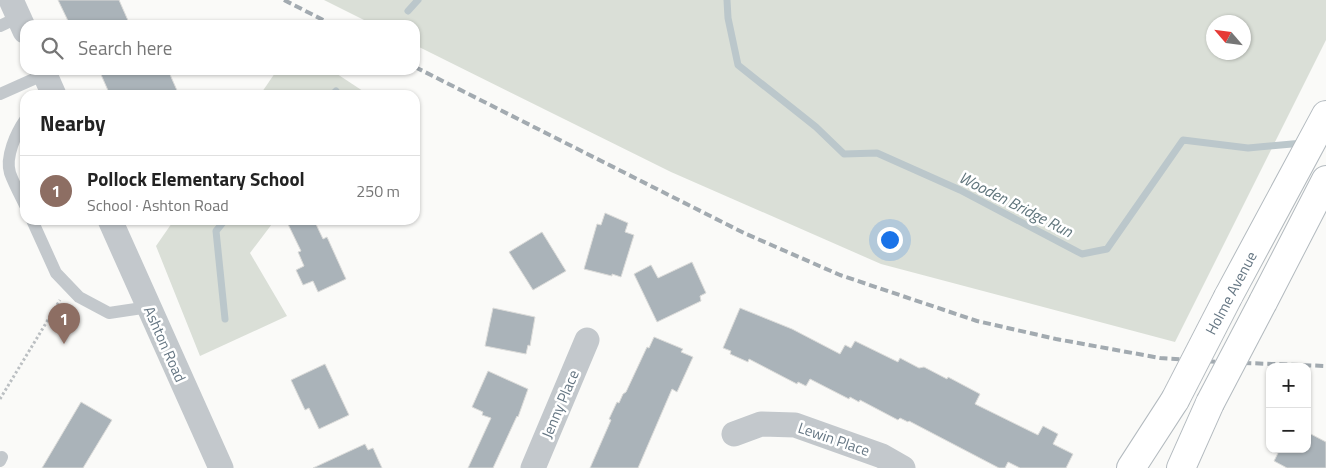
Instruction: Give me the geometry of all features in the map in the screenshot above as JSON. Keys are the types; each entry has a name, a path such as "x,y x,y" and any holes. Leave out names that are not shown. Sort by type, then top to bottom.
{"main road":[{"name":"Holme Avenue","path":"1131,468 1175,400 1326,114"},
{"path":"1181,468 1210,403 1326,180"}],"street":[{"name":"Ashton Road","path":"112,225 221,468"},
{"name":"Jenny Place","path":"533,468 587,340"},
{"name":"Lewin Place","path":"734,434 760,424 795,425 882,456 903,468"}],"lane":[{"path":"0,94 47,80"},
{"path":"20,128 11,150 9,171 20,195"},
{"path":"34,225 56,273 79,297 109,313 149,306"}],"path":[{"path":"0,399 68,286"}],"shaded area":[{"path":"324,0 1326,0 1326,40 1175,342 881,264 671,172 420,47 420,20 364,20"},
{"path":"274,75 339,75 361,90 263,90"},
{"path":"171,225 271,225 250,253 287,316 200,356 156,246"}],"building":[{"path":"58,0 119,0 128,20 68,20"},
{"path":"101,75 170,75 177,90 108,90"},
{"path":"605,213 628,223 625,232 634,235 621,277 584,269 597,224 601,225"},
{"path":"288,225 316,225 323,239 327,237 346,279 318,292 313,281 303,285 296,270 304,266 298,252 301,251"},
{"path":"542,232 566,271 533,290 509,252"},
{"path":"692,262 706,293 700,296 701,301 657,322 634,274 651,265 658,278"},
{"path":"493,308 535,317 530,346 528,345 526,354 485,346"},
{"path":"740,308 792,329 840,354 845,345 851,348 855,341 898,362 900,358 919,368 924,367 947,379 948,377 980,394 975,404 1038,435 1043,426 1058,434 1053,444 1073,454 1066,468 1020,468 1008,462 1005,468 999,468 909,421 900,418 898,420 860,400 859,402 850,397 849,399 810,379 806,386 798,382 797,384 749,359 748,362 730,354 731,351 723,348"},
{"path":"654,337 683,349 681,352 693,357 677,392 672,389 638,468 590,468 617,402 619,403 626,392 647,347 649,348"},
{"path":"325,364 349,415 319,429 309,408 305,410 291,380"},
{"path":"488,371 528,389 518,417 493,468 468,468 491,418 482,415 483,412 472,407"},
{"path":"81,402 112,420 83,468 42,468"},
{"path":"1311,434 1326,442 1326,468 1287,468 1274,461 1278,453 1311,453"},
{"path":"365,444 368,450 373,448 382,468 313,468"}],"waterway":[{"path":"408,11 418,0"},
{"name":"Wooden Bridge Run","path":"727,0 728,18 738,65 816,127 844,154 877,153 960,190 1082,254 1107,249 1183,140 1248,148 1303,143"},
{"path":"221,225 216,231 225,319"}],"railway":[{"path":"284,0 323,20"},
{"path":"420,70 744,233 840,275 977,321 1056,339 1160,358 1326,366"}],"place":[{"name":"Pollock Elementary School","path":"64,344"}]}
